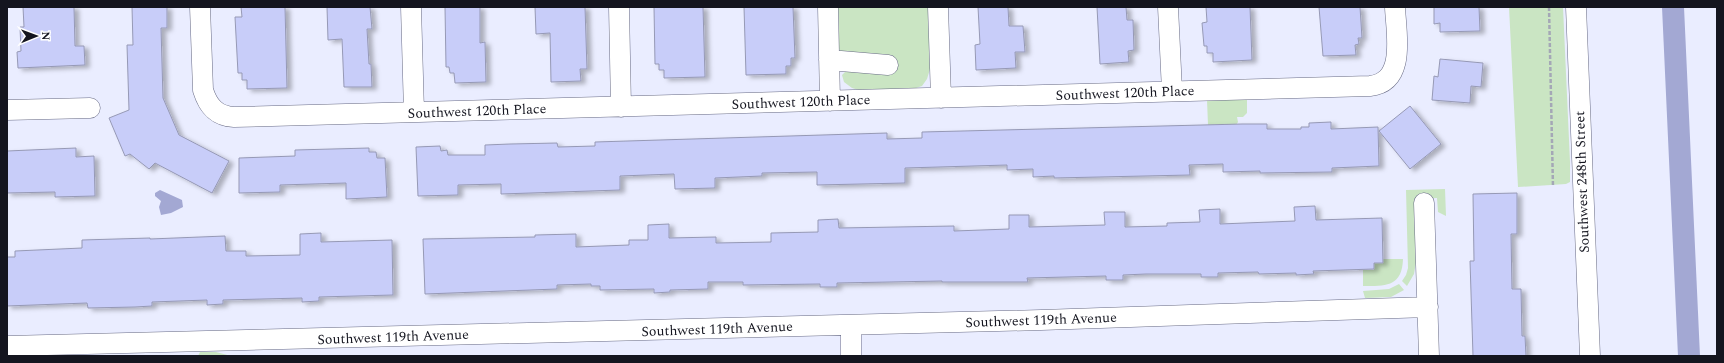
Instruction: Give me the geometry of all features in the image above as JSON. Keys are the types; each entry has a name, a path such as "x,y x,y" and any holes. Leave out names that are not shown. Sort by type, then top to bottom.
{"street":[{"name":"Southwest 120th Place","path":"200,7 203,90 210,106 220,114 234,117 1373,86 1382,82 1392,72 1396,62 1395,7"},
{"path":"411,7 414,112"},
{"path":"619,7 621,107"},
{"path":"828,7 830,101"},
{"path":"938,7 942,98"},
{"path":"1168,7 1172,92"},
{"name":"Southwest 248th Street","path":"1576,7 1590,356"},
{"path":"829,60 888,65"},
{"path":"7,110 90,108"},
{"path":"1424,203 1429,356"},
{"name":"Southwest 119th Avenue","path":"7,346 34,351 266,348 850,325 1428,308"},
{"path":"850,325 851,356"}],"path":[{"path":"1549,7 1553,187"}],"green space":[{"path":"838,7 929,7 930,69 927,79 922,86 916,88 862,91 852,88 844,82 842,75 848,69 839,49"},
{"path":"1509,7 1563,7 1570,162 1570,182 1566,184 1518,187"},
{"path":"1247,98 1247,113 1243,117 1237,117 1238,122 1236,125 1208,125 1207,100"},
{"path":"1445,189 1446,216 1438,212 1437,198 1414,199 1416,262 1414,274 1407,286 1402,281 1408,268 1406,190"},
{"path":"1383,259 1403,259 1400,275 1396,280 1386,285 1363,286 1363,270 1374,270 1374,263 1383,263"},
{"path":"1399,284 1404,290 1391,297 1365,298 1363,291 1389,289"},
{"path":"200,352 216,352 231,356 198,356"}],"water":[{"path":"1662,7 1684,7 1700,356 1678,356"},
{"path":"160,190 182,200 183,207 171,213 161,215 159,207 161,201 155,196 155,193"}],"building":[{"path":"23,7 74,7 75,46 84,46 85,65 18,68 17,52 21,51 20,27 24,27"},
{"path":"132,7 167,7 167,28 161,28 163,98 179,135 229,161 212,193 155,163 149,169 130,154 125,156 109,118 129,110 127,45 133,45"},
{"path":"241,7 285,7 287,88 247,89 247,80 242,80 242,73 238,73 235,17 242,17"},
{"path":"327,7 370,7 372,29 367,29 372,87 344,87 342,39 328,40"},
{"path":"445,7 480,7 480,43 485,42 486,82 455,83 454,73 450,73 449,67 446,67"},
{"path":"535,7 585,7 587,69 580,69 581,81 551,82 550,33 536,34"},
{"path":"654,7 703,7 705,77 664,78 664,70 659,70 659,64 655,64"},
{"path":"744,7 793,7 795,58 791,58 791,66 786,66 786,74 746,75"},
{"path":"978,7 1008,7 1009,26 1023,26 1025,52 1015,52 1016,68 976,70 975,45 980,44"},
{"path":"1097,7 1126,7 1127,20 1133,20 1134,50 1128,51 1129,62 1100,64"},
{"path":"1206,7 1250,7 1252,60 1213,62 1213,53 1207,53 1207,46 1204,46 1202,23 1207,22"},
{"path":"1319,7 1360,7 1362,38 1358,38 1359,44 1355,45 1356,55 1323,56"},
{"path":"1434,7 1479,7 1480,31 1440,32 1440,23 1434,24"},
{"path":"1440,59 1483,63 1481,87 1471,86 1470,103 1432,100 1434,76 1438,77"},
{"path":"1410,106 1441,144 1410,169 1379,131"},
{"path":"1331,122 1331,129 1378,127 1379,166 1332,168 1332,172 1260,173 1260,171 1223,172 1223,164 1189,165 1190,175 1054,178 1054,176 1033,177 1033,169 1007,170 1007,165 905,168 905,183 817,185 817,172 762,173 762,176 715,178 715,188 675,189 674,174 620,176 620,190 501,194 501,184 458,185 458,195 418,196 416,147 440,146 441,151 447,150 448,155 485,155 485,145 510,144 557,143 558,147 595,146 595,142 887,133 887,139 922,138 922,132 1242,124 1267,124 1267,129 1301,129 1301,127 1309,127 1309,123"},
{"path":"76,148 76,157 94,156 95,196 55,197 55,192 7,193 7,151"},
{"path":"369,148 369,152 376,152 377,158 385,158 387,197 346,199 346,183 280,185 280,192 239,193 239,158 295,156 295,150"},
{"path":"1517,193 1517,234 1511,234 1512,289 1521,289 1522,336 1525,336 1526,356 1473,356 1470,261 1474,261 1473,194"},
{"path":"1315,206 1316,220 1382,218 1383,263 1374,263 1374,269 1313,271 1314,274 1296,275 1296,273 1259,274 1258,272 1218,273 1218,277 1201,277 1201,274 1146,274 1123,275 1123,280 1106,280 1106,276 1027,278 1028,282 942,281 837,283 837,287 820,287 820,284 743,285 743,282 708,282 708,289 670,290 670,292 654,293 654,289 600,290 600,286 591,286 591,284 557,285 557,289 425,294 423,239 535,237 535,235 576,234 576,247 629,245 629,240 648,240 648,225 669,224 669,238 716,237 716,243 771,242 771,233 818,232 818,220 838,219 839,228 954,226 954,231 1009,229 1009,215 1029,215 1029,227 1105,225 1104,212 1125,212 1125,227 1167,226 1167,223 1200,222 1199,210 1220,209 1220,224 1295,221 1294,207"},
{"path":"321,233 321,242 392,240 393,295 319,297 319,301 302,302 302,298 223,300 223,304 207,305 207,300 152,302 152,306 135,307 88,308 87,303 7,306 7,257 15,257 15,251 82,248 82,240 225,236 226,251 246,251 246,256 300,255 300,234"}]}
